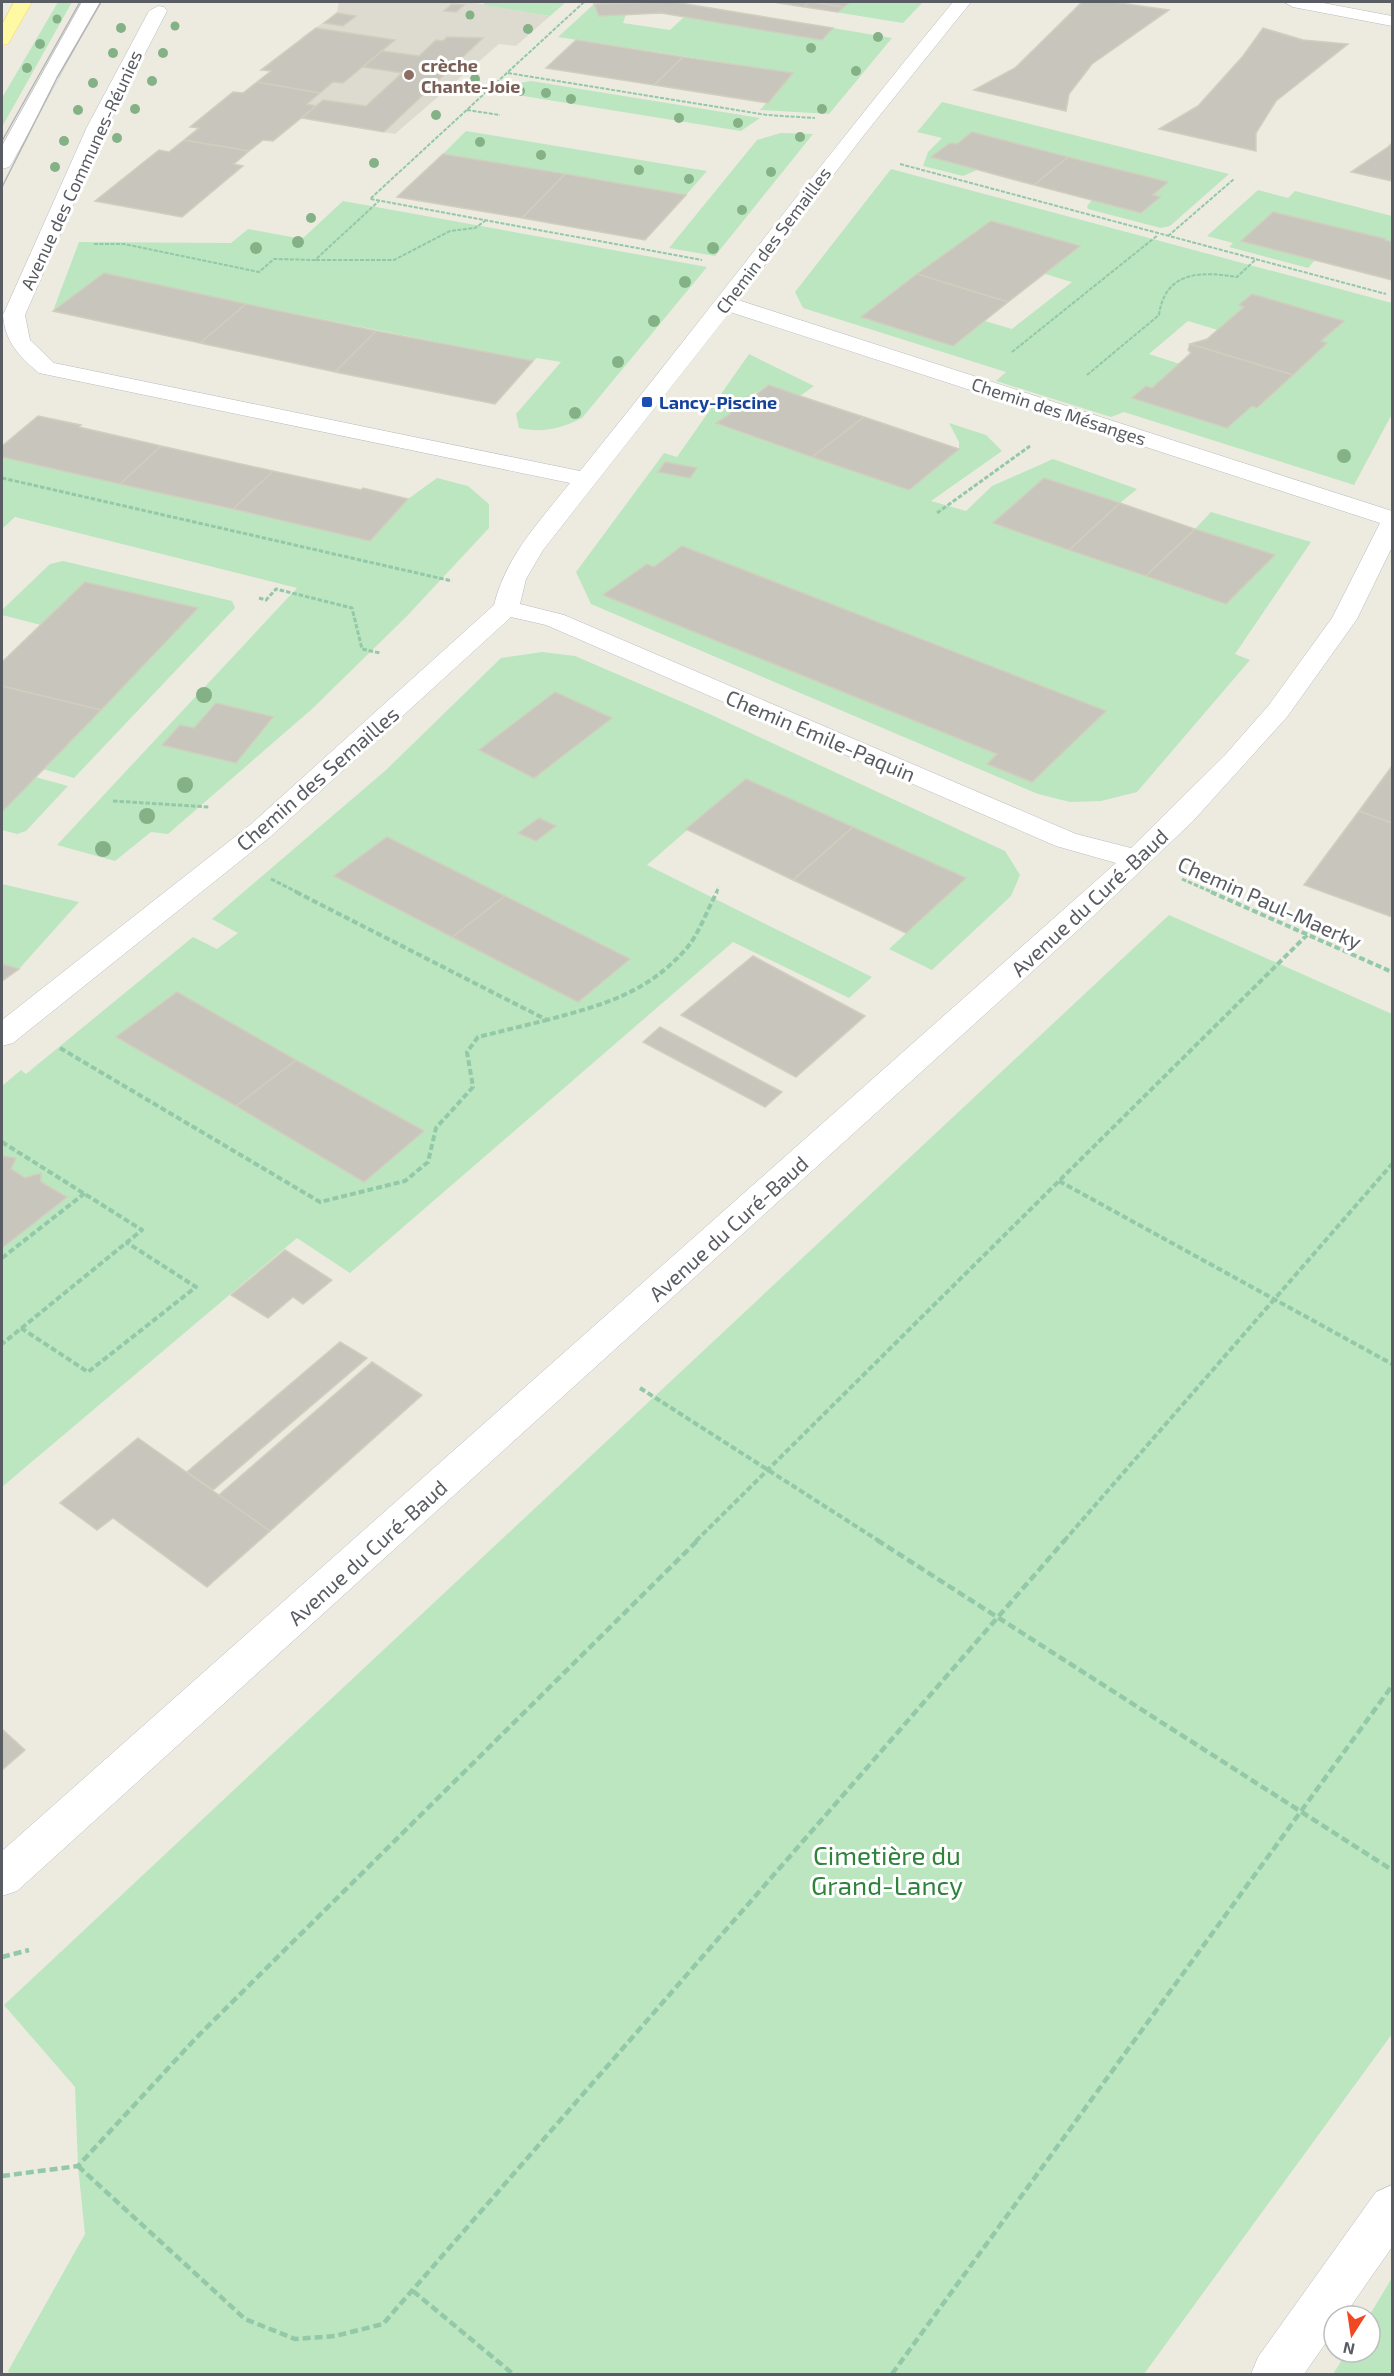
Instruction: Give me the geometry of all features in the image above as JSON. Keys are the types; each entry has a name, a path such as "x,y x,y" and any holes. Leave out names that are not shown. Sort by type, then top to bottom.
{"main road":[{"path":"2,40 23,2"}],"street":[{"path":"2,163 91,2"},
{"name":"Chemin des Semailles","path":"2,1036 260,831 506,608 513,579 532,547 725,303 857,131 962,2"},
{"path":"1293,2 1392,21"},
{"name":"Avenue des Communes-Réunies","path":"158,11 84,156 14,315 14,331 23,349 47,368 584,479"},
{"name":"Chemin des Mésanges","path":"725,303 1392,519"},
{"name":"Avenue du Curé-Baud","path":"2,1877 1078,914 1136,859 1235,761 1278,711 1344,619 1392,524"},
{"name":"Chemin Emile-Paquin","path":"506,608 555,620 1066,840 1136,859"},
{"path":"1275,2374 1392,2208"}],"path":[{"path":"584,2 370,199 706,261"},
{"path":"507,73 767,115 820,119"},
{"path":"467,110 501,115"},
{"path":"900,164 1386,294"},
{"path":"1167,236 1234,179"},
{"path":"315,260 379,201"},
{"path":"93,244 124,244 259,272 274,259 394,260 450,231 476,228 485,220"},
{"path":"973,384 1159,234"},
{"path":"1018,398 1089,374 1159,315 1159,301 1173,283 1188,275 1237,277 1255,260"},
{"path":"937,513 1035,442 1067,414"},
{"path":"2,478 452,581"},
{"path":"259,598 266,600 276,589 352,608 362,649 380,654"},
{"path":"113,801 209,807"},
{"name":"Chemin Paul-Maerky","path":"1136,859 1392,972"},
{"path":"268,878 547,1020"},
{"path":"57,1046 320,1202 405,1181 428,1162 436,1128 473,1087 467,1052 478,1037 610,1003 647,985 687,948 719,887"},
{"path":"2,2176 78,2166 196,2038 1307,935"},
{"path":"2,1142 142,1230 2,1344"},
{"path":"78,2166 245,2319 295,2339 335,2336 383,2324 1392,1164"},
{"path":"1059,1181 1392,1364"},
{"path":"2,1258 84,1193"},
{"path":"21,1328 88,1372 196,1287 126,1242"},
{"path":"640,1388 1392,1870"},
{"path":"892,2374 1392,1686"},
{"path":"2,1957 29,1950"},
{"path":"413,2291 513,2374"}],"shaded area":[{"name":"crèche Chante-Joie","path":"339,2 470,2 550,16 516,46 499,44 395,134 302,118 316,106 307,104 333,82 343,83 382,51 301,38 337,13"}],"green space":[{"path":"58,2 72,2 2,127 2,98"},
{"path":"484,2 566,2 550,16 484,5"},
{"path":"773,2 923,2 903,23"},
{"path":"594,4 599,15 626,14 623,23 670,30 684,17 822,40 833,28 892,38 829,114 760,110 793,73 558,37"},
{"path":"531,81 760,118 741,131 499,92 504,86"},
{"path":"942,102 1229,174 1170,226 1161,228 1088,209 1087,206 1092,200 1159,197 1153,195 1167,182 972,132 957,144 950,143 932,157 977,170 963,176 923,166 928,152 942,138 917,132"},
{"path":"466,131 707,171 686,195 443,154"},
{"path":"781,133 813,134 715,256 669,248 757,140"},
{"path":"891,169 1392,303 1392,414 1354,485 1124,412 1111,417 996,381 1006,372 803,308 795,292","holes":["991,221 1079,246 1045,274 1072,282 1012,329 985,321 953,346 862,317","1240,305 1343,321 1321,341 1327,343 1258,408 1252,406 1227,428 1133,398 1146,386 1152,388 1180,364 1149,354 1188,321 1218,330 1244,307"]},
{"path":"1258,190 1288,198 1295,191 1392,216 1392,242 1273,212 1242,240 1315,260 1308,268 1229,247 1233,243 1207,236"},
{"path":"343,201 707,267 582,418 566,425 544,430 519,428 516,414 561,362 537,358 533,361 246,304 104,273 53,311 79,242 231,243 248,229 302,239"},
{"path":"749,354 814,386 800,396 769,385 731,406 730,414 717,424 812,457 959,449 959,442 949,423 986,435 1002,451 931,501 966,511 992,486 1053,459 1137,489 1120,503 994,524 1226,604 1274,556 1195,529 1211,512 1311,542 1235,654 1250,660 1137,792 1101,801 1070,802 1038,794 591,604 576,572 664,453 677,457"},
{"path":"2,457 370,541 408,499 437,478 468,486 489,504 489,528 407,616 312,709 168,834 151,832 115,861 57,845 297,588 15,517 2,529"},
{"path":"63,561 232,601 235,608 74,778 43,769 198,608 85,582 41,625 2,615 2,610 50,564"},
{"path":"542,652 575,656 703,711 1005,851 1020,875 1011,896 932,970 889,949 966,878 746,779 647,865 872,977 849,998 733,942 350,1273 297,1238 2,1487 2,1248 66,1197 41,1182 41,1173 25,1178 11,1169 16,1158 2,1156 2,1086 21,1070 26,1074 193,937 217,949 238,933 212,919 386,770 501,658"},
{"path":"35,777 68,786 26,831 17,834 2,830 2,812"},
{"path":"2,884 79,902 19,969 2,964"},
{"name":"Cimetière du Grand-Lancy","path":"1169,915 1392,1014 1392,2034 1144,2374 11,2374 8,2371 85,2234 78,2166 75,2087 4,2005"},
{"path":"1392,2278 1392,2374 1333,2374 1339,2364 1382,2364 1382,2304 1376,2304"}],"building":[{"path":"674,2 833,28 822,40 661,13 599,16 594,4"},
{"path":"773,2 809,2 804,7"},
{"path":"809,2 844,7 838,12 804,7"},
{"path":"812,2 850,2 844,7"},
{"path":"1082,2 1113,2 1169,10 1092,64 1069,94 1066,111 974,90 1015,68"},
{"path":"452,4 464,5 456,12 444,11"},
{"path":"337,13 356,16 343,26 324,23"},
{"path":"316,28 395,40 343,83 333,82 320,93 257,82 271,71 261,70"},
{"path":"1263,28 1303,40 1348,44 1276,101 1256,133 1256,151 1159,129 1198,106 1243,56"},
{"path":"447,37 483,38 384,132 302,118 323,100 366,106 402,73 363,67 382,51 419,56 436,40 443,41"},
{"path":"576,40 683,57 654,85 546,68"},
{"path":"683,57 793,73 768,103 654,85"},
{"path":"257,82 320,93 307,104 316,106 273,141 263,140 249,151 184,140 199,128 190,127 233,92 243,93"},
{"path":"972,132 1068,157 1034,185 931,157 950,143 957,144"},
{"path":"184,140 249,151 234,164 243,166 182,217 95,201 159,150 169,152"},
{"path":"1392,143 1392,181 1351,172 1388,147"},
{"path":"443,154 565,174 522,218 397,197"},
{"path":"1068,157 1168,182 1153,195 1160,197 1141,213 1034,185"},
{"path":"565,174 686,195 645,240 522,218"},
{"path":"1273,212 1392,242 1392,280 1241,241"},
{"path":"991,221 1080,246 1008,302 917,274"},
{"path":"104,273 246,304 200,343 53,311"},
{"path":"917,274 1008,302 953,346 861,317"},
{"path":"1252,294 1344,321 1321,341 1327,343 1293,375 1190,344 1207,339 1244,307 1239,305"},
{"path":"246,304 376,331 335,372 200,343"},
{"path":"376,331 533,361 495,404 335,372"},
{"path":"1190,344 1293,375 1257,408 1252,406 1227,428 1132,398 1146,386 1152,388 1191,353 1188,350"},
{"path":"769,385 864,417 812,457 716,423 730,414 731,406 740,399 755,395"},
{"path":"38,416 161,446 120,484 2,457 2,446"},
{"path":"864,417 959,449 909,490 812,457"},
{"path":"161,446 273,471 233,509 120,484"},
{"path":"665,462 697,468 690,478 658,472"},
{"path":"273,471 408,499 370,541 233,509"},
{"path":"1044,478 1120,503 1069,550 993,523"},
{"path":"1120,503 1195,529 1146,576 1069,550"},
{"path":"1195,529 1275,555 1226,604 1146,576"},
{"path":"682,546 1106,711 1032,782 987,764 997,754 603,595 647,564 654,567"},
{"path":"85,582 198,608 101,710 2,686 2,662"},
{"path":"2,686 101,710 2,812"},
{"path":"555,692 612,718 534,778 479,750"},
{"path":"216,703 273,717 236,763 162,745 180,725 194,728"},
{"path":"1392,766 1392,823 1359,811"},
{"path":"746,779 853,827 793,880 686,829"},
{"path":"1359,811 1392,823 1392,917 1304,885"},
{"path":"539,818 556,826 536,841 518,833"},
{"path":"853,827 966,878 906,933 793,880"},
{"path":"387,837 505,896 452,937 334,876"},
{"path":"505,896 630,959 578,1002 452,937"},
{"path":"753,956 865,1016 796,1077 681,1015"},
{"path":"2,964 19,969 2,981"},
{"path":"177,992 296,1060 236,1106 116,1037"},
{"path":"660,1027 782,1092 765,1107 643,1042"},
{"path":"296,1060 424,1131 364,1182 236,1106"},
{"path":"2,1156 16,1158 11,1169 25,1178 41,1173 41,1182 67,1197 2,1248"},
{"path":"285,1250 332,1280 303,1304 293,1297 268,1318 231,1295"},
{"path":"340,1342 367,1358 213,1490 187,1472"},
{"path":"372,1362 422,1395 270,1531 219,1495"},
{"path":"138,1438 270,1531 207,1587 113,1518 97,1530 60,1503"},
{"path":"2,1729 25,1750 2,1770"}],"tram line":[{"path":"2,141 80,2"},
{"path":"2,187 57,78 101,2"}],"place":[{"name":"crèche Chante-Joie","path":"409,75"},
{"name":"Lancy-Piscine","path":"647,402"}]}
